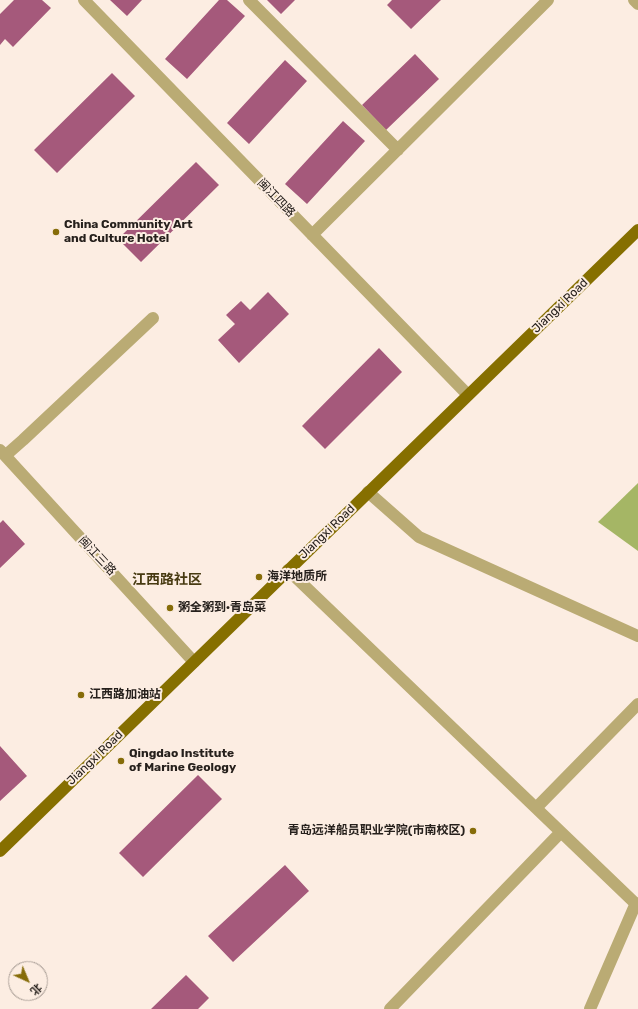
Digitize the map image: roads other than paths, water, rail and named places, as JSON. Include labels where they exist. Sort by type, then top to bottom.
[{"type":"main road","name":"Jiangxi Road","points":[[0,851],[638,230]]},
{"type":"street","name":"闽江四路","points":[[84,0],[468,395]]},
{"type":"street","points":[[249,0],[398,150]]},
{"type":"street","points":[[312,235],[548,0]]},
{"type":"street","points":[[634,0],[638,4]]},
{"type":"street","points":[[3,453],[23,440],[153,318]]},
{"type":"street","name":"闽江三路","points":[[3,453],[194,662]]},
{"type":"street","points":[[368,492],[419,538],[638,636]]},
{"type":"street","points":[[288,570],[637,904],[590,1009]]},
{"type":"street","points":[[536,808],[638,704]]},
{"type":"street","points":[[390,1009],[561,832]]},
{"type":"place","name":"China Community Art and Culture Hotel","points":[[56,232]]},
{"type":"place","name":"海洋地质所","points":[[259,577]]},
{"type":"place","name":"粥全粥到·青岛菜","points":[[170,608]]},
{"type":"place","name":"江西路加油站","points":[[81,695]]},
{"type":"place","name":"Qingdao Institute of Marine Geology","points":[[121,761]]},
{"type":"place","name":"青岛远洋船员职业学院(市南校区)","points":[[473,831]]},
{"type":"district","name":"江西路社区","points":[[167,580]]}]
